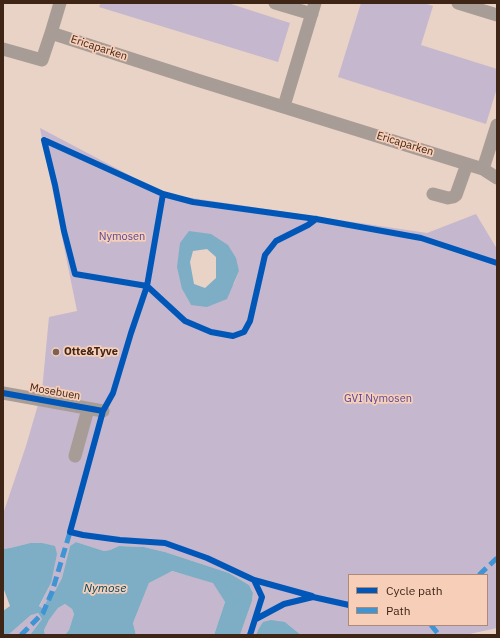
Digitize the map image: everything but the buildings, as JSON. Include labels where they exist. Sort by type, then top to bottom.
[{"type":"street","points":[[3,48],[42,60],[60,3]]},
{"type":"street","points":[[275,3],[314,9],[284,106]]},
{"type":"street","points":[[458,3],[497,15]]},
{"type":"street","name":"Ericaparken","points":[[51,33],[483,169],[497,178]]},
{"type":"street","points":[[483,169],[497,125]]},
{"type":"street","points":[[433,194],[448,198],[454,197],[467,164]]},
{"type":"street","name":"Mosebuen","points":[[3,394],[103,411]]},
{"type":"street","points":[[75,456],[88,409]]},
{"type":"green space","points":[[101,3],[228,3],[290,23],[278,62],[99,7]]},
{"type":"green space","points":[[361,3],[423,3],[433,6],[421,45],[497,69],[497,88],[486,124],[338,77]]},
{"type":"green space","points":[[40,128],[165,194],[427,233],[476,214],[497,249],[497,628],[465,635],[301,635],[285,622],[258,630],[256,635],[240,635],[252,601],[253,593],[249,585],[229,573],[165,552],[144,547],[119,546],[104,551],[76,542],[70,546],[62,578],[55,591],[50,594],[43,610],[39,607],[51,583],[30,543],[3,549],[3,514],[26,446],[42,391],[49,317],[77,311]],"holes":[[[190,231],[239,271],[234,284],[191,305],[182,289]]]},
{"type":"green space","points":[[171,571],[213,582],[225,602],[214,635],[136,635],[133,623],[149,583]]},
{"type":"green space","points":[[65,604],[72,609],[74,614],[69,630],[65,635],[45,635],[44,630],[49,620],[58,608]]},
{"type":"green space","points":[[38,613],[42,619],[30,635],[8,635],[32,614]]},
{"type":"water","points":[[189,231],[211,234],[228,245],[236,258],[239,271],[227,299],[207,307],[191,305],[182,289],[177,267],[180,243]],"holes":[[[207,249],[216,257],[216,278],[205,288],[194,284],[190,262],[193,251]]]},
{"type":"water","name":"Nymose","points":[[76,542],[104,551],[119,546],[144,547],[165,552],[229,573],[249,585],[253,593],[252,601],[240,635],[214,635],[225,602],[213,583],[172,571],[149,583],[133,623],[136,635],[65,635],[69,630],[74,614],[72,609],[65,604],[58,608],[49,620],[44,630],[45,635],[30,635],[42,619],[38,613],[31,615],[8,635],[3,635],[3,611],[10,606],[3,587],[3,549],[30,543],[42,543],[55,546],[57,554],[51,583],[39,606],[43,609],[50,594],[55,591],[62,578],[70,546]]},
{"type":"water","points":[[271,620],[285,622],[301,635],[256,635],[263,622]]},
{"type":"marked path","points":[[21,635],[43,613],[52,592],[70,532]]},
{"type":"marked path","points":[[480,574],[497,558]]},
{"type":"marked path","points":[[432,626],[439,635]]},
{"type":"cycle path","points":[[44,140],[163,194],[193,202],[316,219],[421,238],[497,263]]},
{"type":"cycle path","points":[[44,140],[75,274],[147,286],[185,321],[211,332],[233,336],[244,332],[250,321],[265,255],[276,241],[308,225],[316,219]]},
{"type":"cycle path","points":[[163,194],[147,286],[113,393],[103,411],[70,532],[120,540],[165,543],[207,558],[254,580],[262,597],[250,635]]},
{"type":"cycle path","points":[[3,393],[103,411]]},
{"type":"cycle path","points":[[254,580],[312,596]]},
{"type":"cycle path","points":[[256,619],[284,604],[313,597],[348,605]]},
{"type":"place","name":"Otte&Tyve","points":[[56,352]]},
{"type":"park label","name":"Nymosen","points":[[122,237]]},
{"type":"park label","name":"GVI Nymosen","points":[[378,399]]}]
